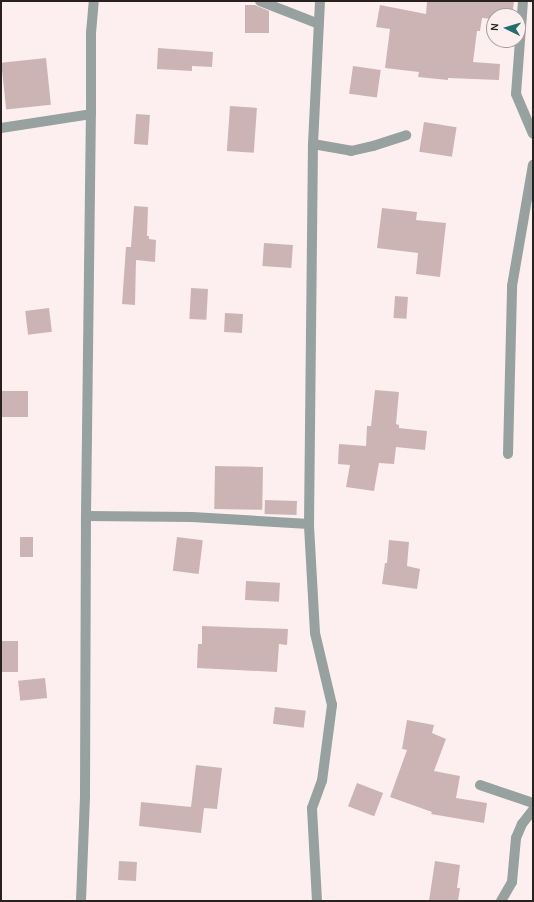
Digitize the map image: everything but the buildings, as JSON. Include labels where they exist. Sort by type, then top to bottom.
[{"type":"street","points":[[81,901],[85,795],[91,33],[94,1]]},
{"type":"street","points":[[260,1],[319,24]]},
{"type":"street","points":[[317,901],[312,808],[322,781],[332,705],[315,633],[309,524],[313,144],[320,1]]},
{"type":"street","points":[[524,1],[516,94],[533,134]]},
{"type":"street","points":[[1,128],[91,114]]},
{"type":"street","points":[[313,144],[351,150],[373,146],[406,135]]},
{"type":"street","points":[[508,454],[512,286],[533,164]]},
{"type":"street","points":[[86,516],[192,517],[309,524]]},
{"type":"street","points":[[480,784],[533,803]]},
{"type":"street","points":[[501,901],[512,882],[516,838],[522,824],[533,810]]}]
